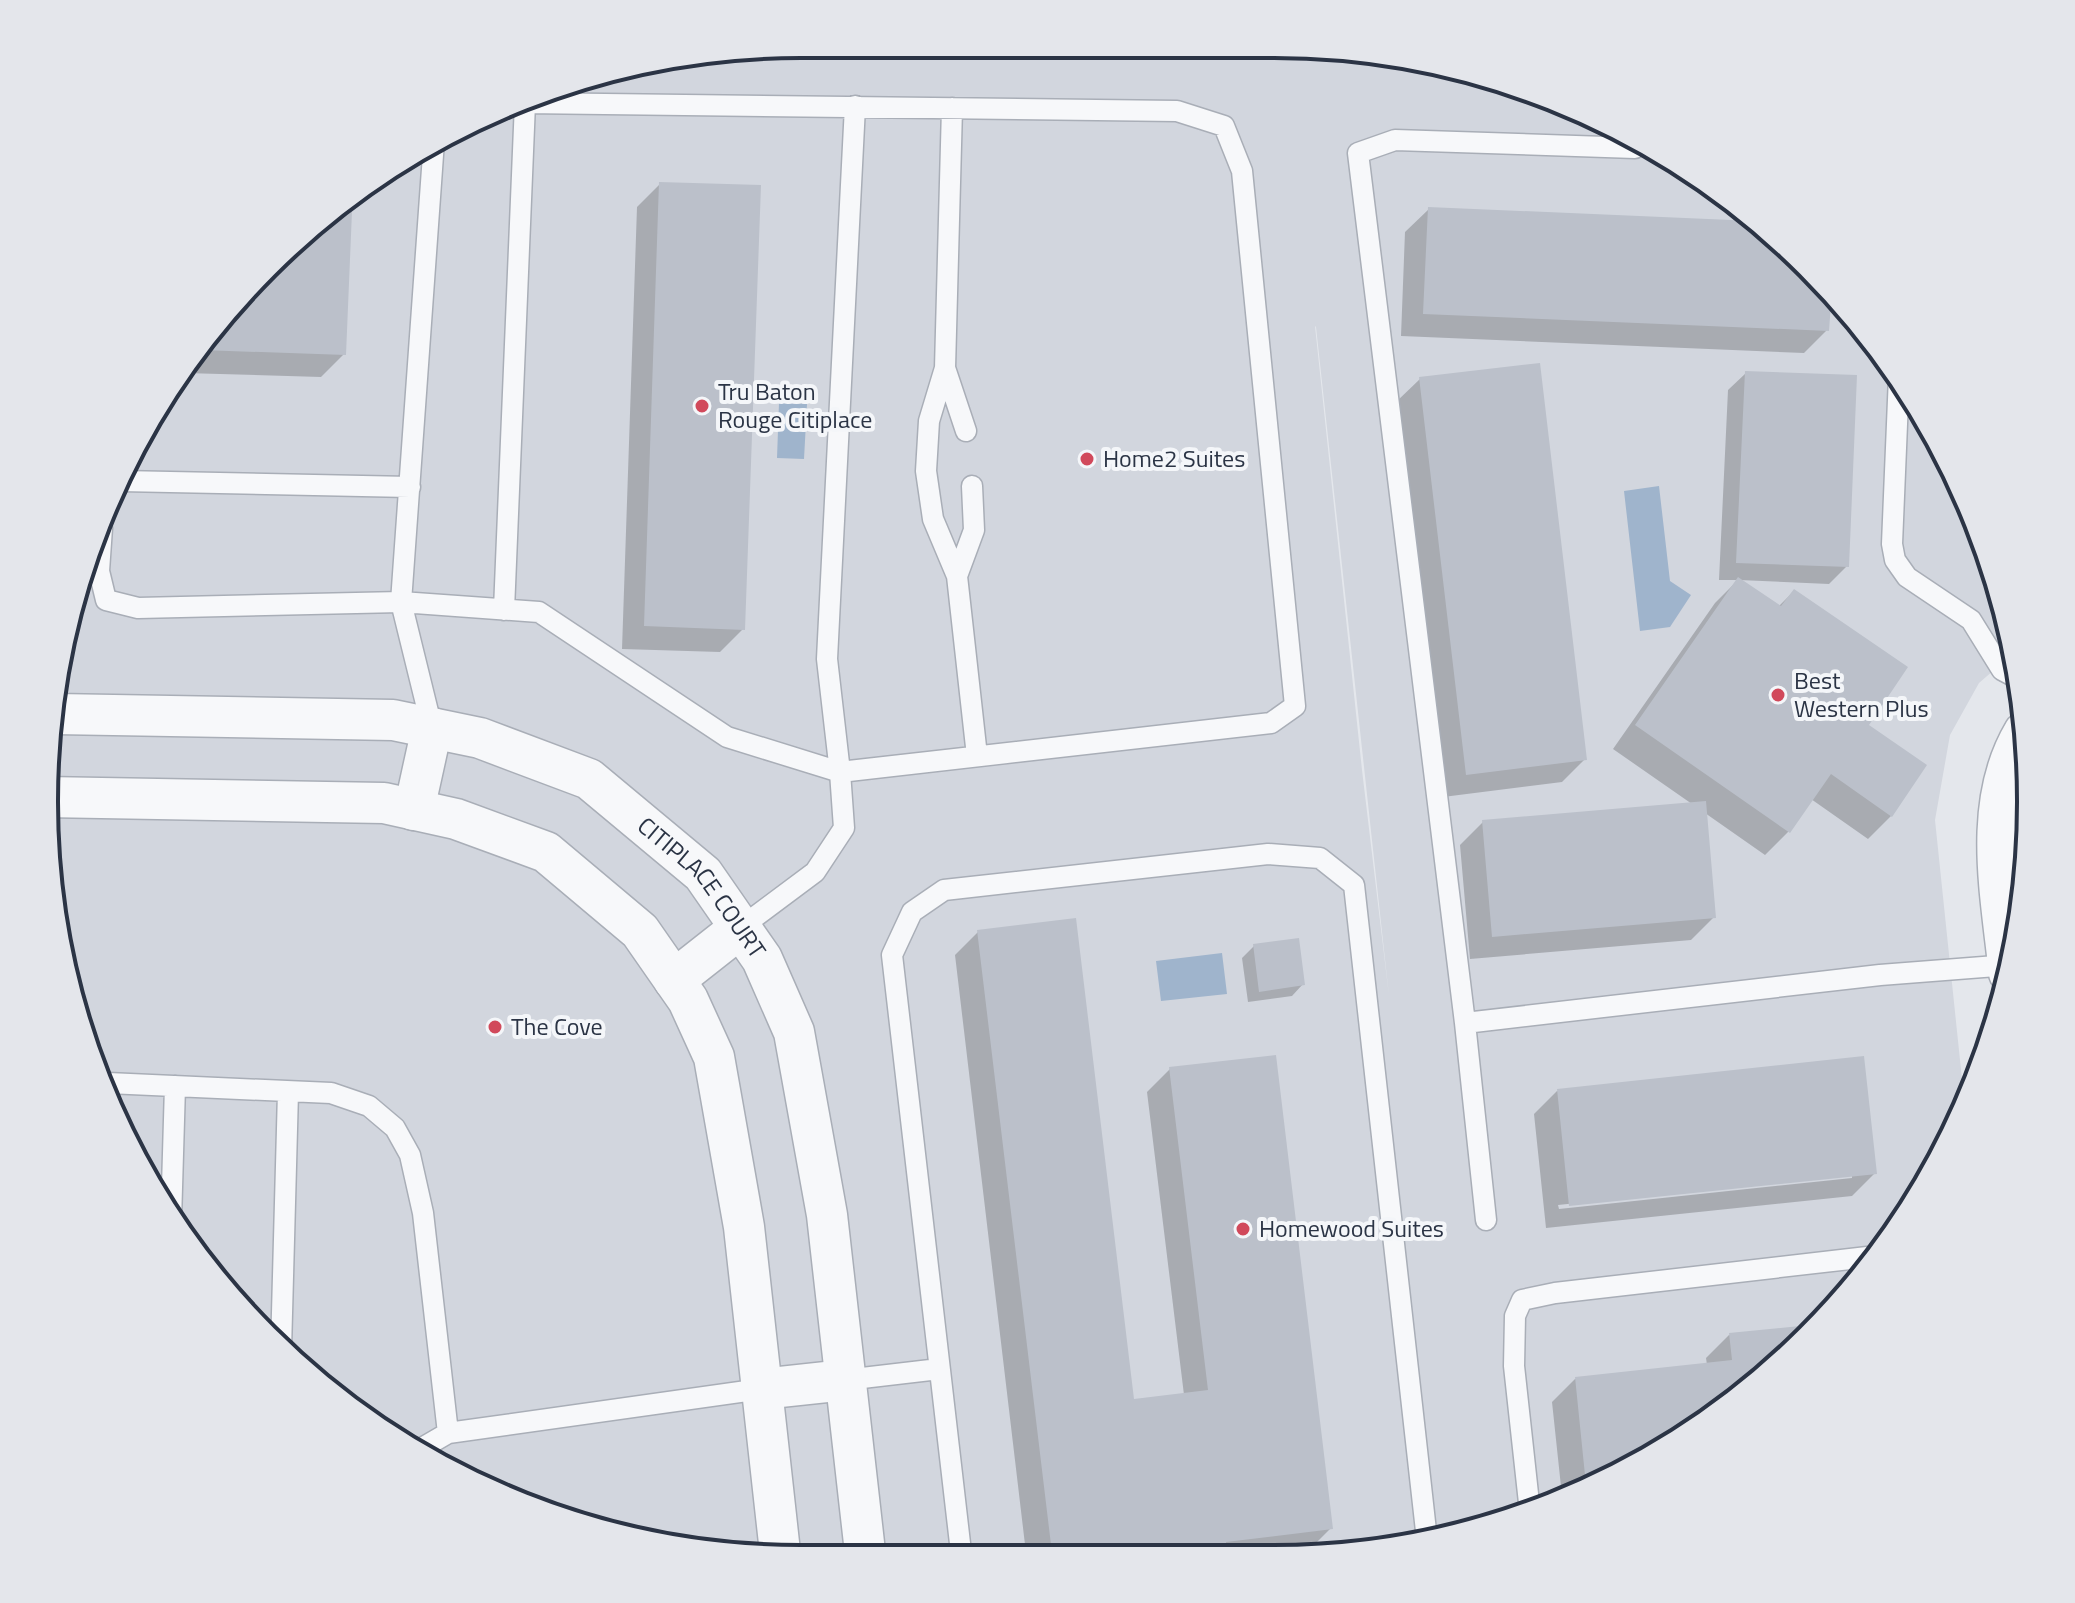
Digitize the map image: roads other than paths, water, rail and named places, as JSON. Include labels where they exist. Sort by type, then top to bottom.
[{"type":"street","name":"CITIPLACE COURT","points":[[63,714],[393,720],[480,738],[589,779],[703,874],[762,959],[794,1032],[827,1215],[864,1545]]},
{"type":"street","points":[[414,810],[432,728]]},
{"type":"street","points":[[2010,903],[2011,871],[1998,806],[2015,749]]},
{"type":"street","points":[[58,797],[384,803],[456,819],[546,852],[640,931],[688,1000],[714,1057],[744,1227],[779,1544]]},
{"type":"street","points":[[674,980],[740,928]]},
{"type":"street","points":[[761,1389],[845,1380]]},
{"type":"lane","points":[[100,555],[99,571],[106,600],[138,608],[401,602],[539,612],[727,737],[840,772],[1271,723],[1295,706],[1242,171],[1224,126],[1177,111],[547,103]]},
{"type":"lane","points":[[740,928],[815,872],[844,828],[827,659],[855,106]]},
{"type":"lane","points":[[952,108],[945,368],[929,421],[926,471],[933,519],[957,576],[977,756]]},
{"type":"lane","points":[[504,610],[525,112]]},
{"type":"lane","points":[[1486,1220],[1465,1023],[1358,153],[1395,140],[1626,148]]},
{"type":"lane","points":[[432,728],[401,602],[433,156]]},
{"type":"lane","points":[[945,368],[966,431]]},
{"type":"lane","points":[[1898,398],[1892,544],[1895,560],[1907,577],[1971,620],[2006,672]]},
{"type":"lane","points":[[131,481],[410,487]]},
{"type":"lane","points":[[957,576],[974,530],[972,486]]},
{"type":"lane","points":[[960,1545],[892,955],[912,912],[944,890],[1268,854],[1320,858],[1354,885],[1426,1529]]},
{"type":"lane","points":[[1465,1023],[1880,975],[1998,970]]},
{"type":"lane","points":[[114,1083],[331,1093],[369,1106],[395,1128],[410,1155],[423,1213],[448,1433]]},
{"type":"lane","points":[[172,1196],[175,1086]]},
{"type":"lane","points":[[281,1332],[288,1092]]},
{"type":"lane","points":[[1529,1499],[1514,1366],[1515,1316],[1522,1300],[1555,1293],[1860,1258]]},
{"type":"lane","points":[[845,1380],[939,1369]]},
{"type":"lane","points":[[429,1444],[448,1433],[761,1389]]},
{"type":"water","points":[[779,403],[807,404],[804,459],[777,458]]},
{"type":"water","points":[[1659,486],[1670,581],[1691,595],[1670,627],[1640,631],[1624,491]]},
{"type":"water","points":[[1222,953],[1227,994],[1161,1001],[1156,961]]},
{"type":"place","name":"Tru Baton Rouge Citiplace","points":[[702,406]]},
{"type":"place","name":"Home2 Suites","points":[[1087,459]]},
{"type":"place","name":"Best Western Plus","points":[[1778,695]]},
{"type":"place","name":"The Cove","points":[[495,1027]]},
{"type":"place","name":"Homewood Suites","points":[[1243,1229]]}]
